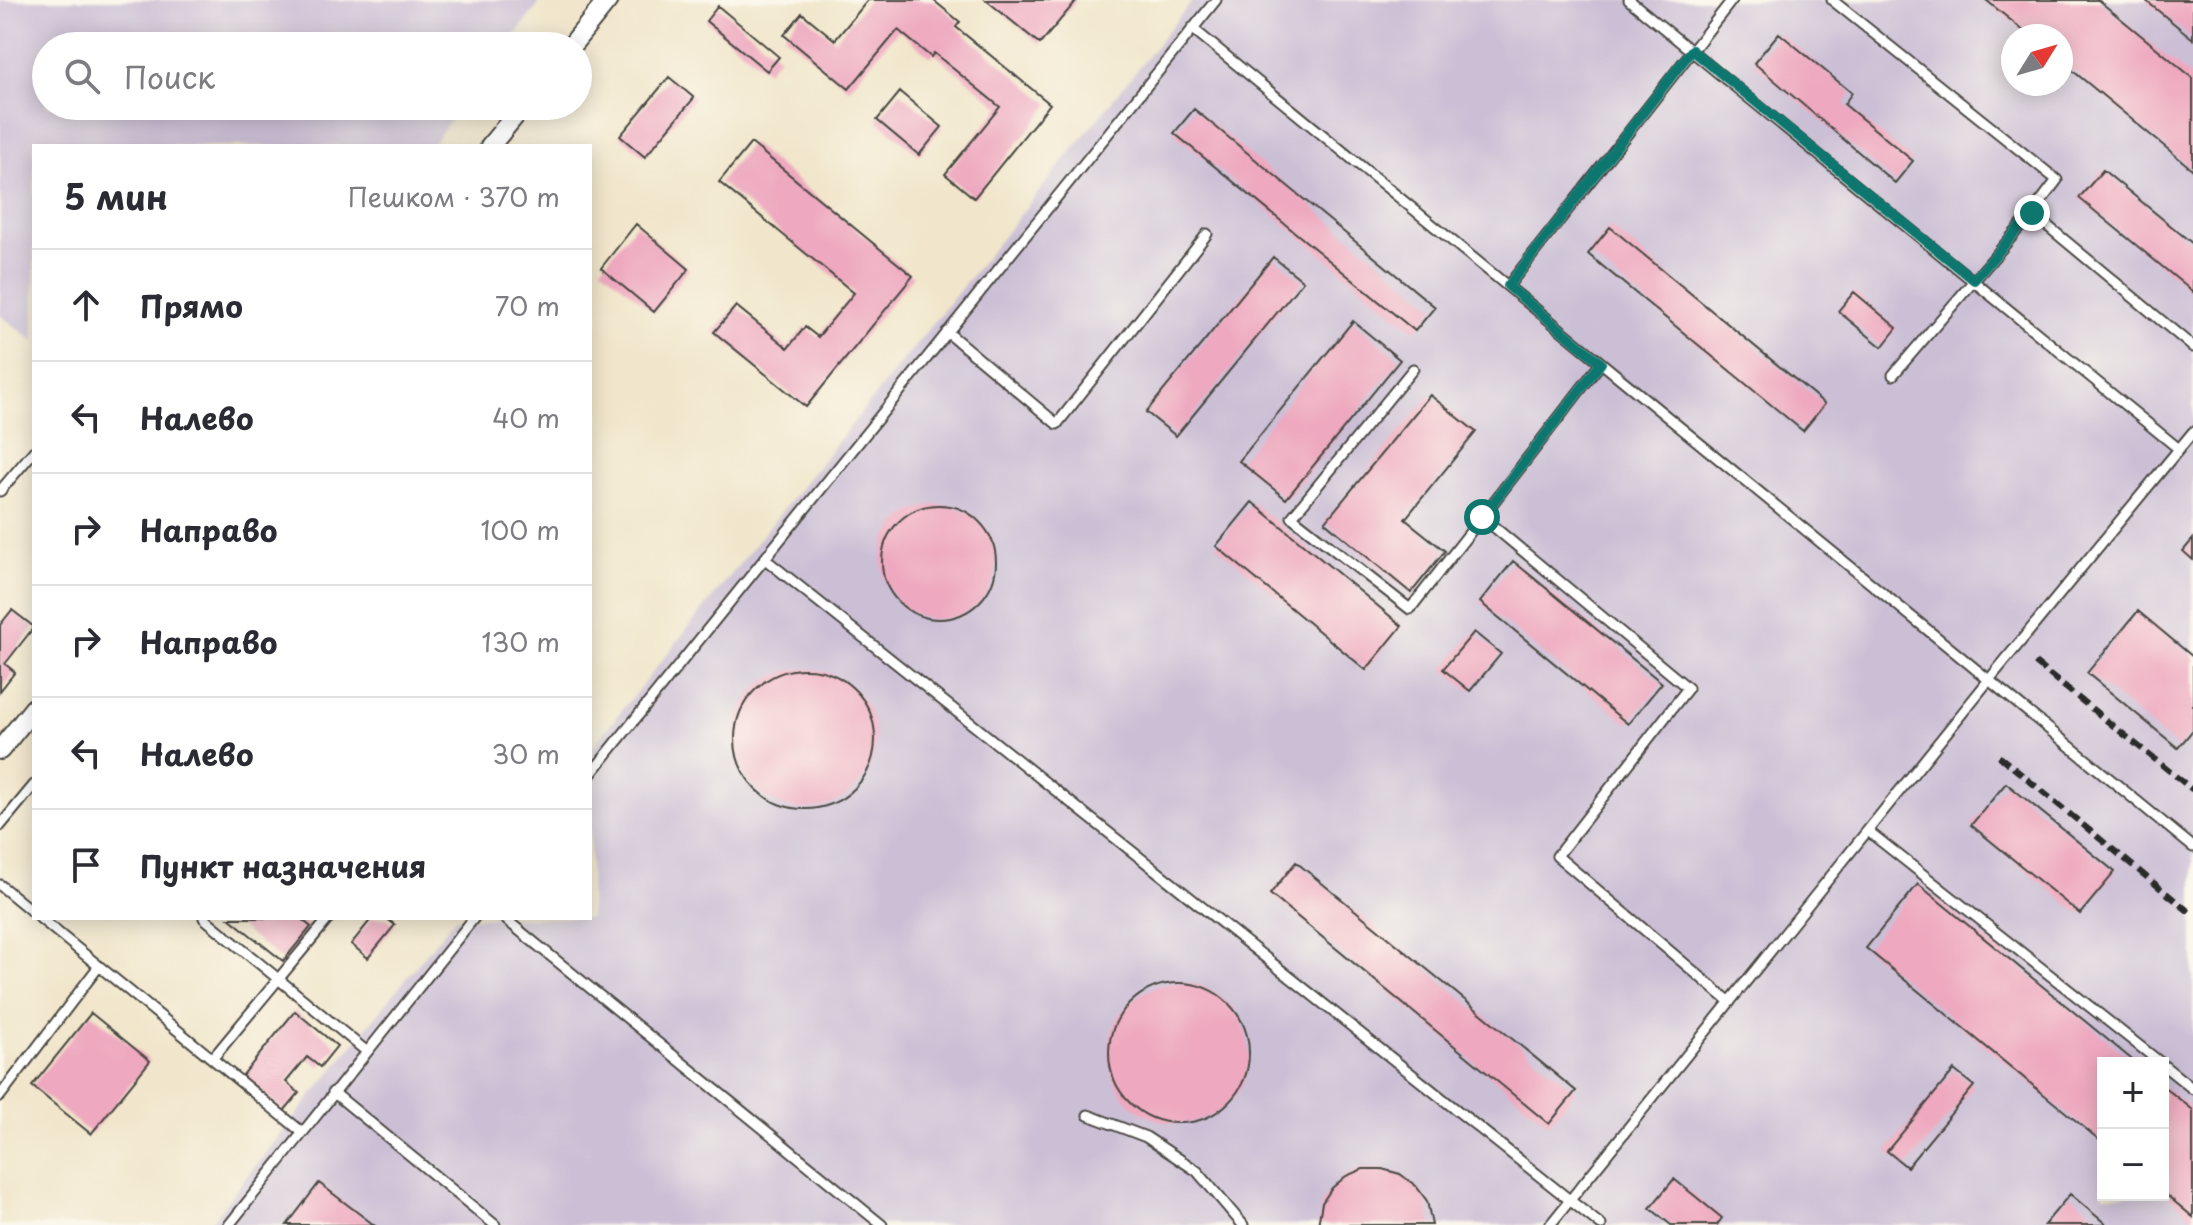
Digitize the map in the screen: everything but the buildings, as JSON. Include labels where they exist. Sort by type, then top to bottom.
[{"type":"street","points":[[582,32],[608,0]]},
{"type":"street","points":[[492,144],[511,120]]},
{"type":"street","points":[[0,750],[32,710]]},
{"type":"lane","points":[[592,773],[1216,0]]},
{"type":"lane","points":[[1629,0],[2179,449]]},
{"type":"lane","points":[[1508,286],[1732,0]]},
{"type":"lane","points":[[1832,0],[2057,180],[1893,375]]},
{"type":"lane","points":[[1192,28],[2193,847]]},
{"type":"lane","points":[[2032,213],[2193,347]]},
{"type":"lane","points":[[947,332],[1057,424],[1207,234]]},
{"type":"lane","points":[[1413,369],[1292,517],[1410,609],[1601,363]]},
{"type":"lane","points":[[1550,1225],[1988,681],[2193,432]]},
{"type":"lane","points":[[0,491],[32,453]]},
{"type":"lane","points":[[1482,517],[1688,688],[1557,856],[1730,1002]]},
{"type":"lane","points":[[765,559],[1601,1225]]},
{"type":"lane","points":[[0,826],[32,787]]},
{"type":"lane","points":[[1868,831],[2153,1057]]},
{"type":"lane","points":[[0,885],[32,911]]},
{"type":"lane","points":[[42,920],[302,1132]]},
{"type":"lane","points":[[206,920],[366,1051]]},
{"type":"lane","points":[[213,1058],[327,920]]},
{"type":"lane","points":[[229,1225],[472,920]]},
{"type":"lane","points":[[506,920],[882,1225]]},
{"type":"lane","points":[[0,1096],[99,966]]},
{"type":"lane","points":[[2169,1070],[2193,1089]]},
{"type":"lane","points":[[333,1092],[495,1225]]},
{"type":"lane","points":[[1088,1115],[1146,1137],[1197,1171],[1243,1225]]},
{"type":"shaded area","points":[[0,0],[542,0],[518,32],[32,32],[32,120],[450,120],[432,144],[32,144],[32,339],[0,315]]},
{"type":"shaded area","points":[[1193,0],[2193,0],[2193,1225],[208,1225],[453,920],[592,920],[592,748]]},
{"type":"railway","points":[[2035,663],[2193,790]]},
{"type":"railway","points":[[1999,756],[2193,915]]},
{"type":"route","points":[[1482,517],[1601,363],[1508,286],[1692,50],[1974,280],[2032,213]]}]
